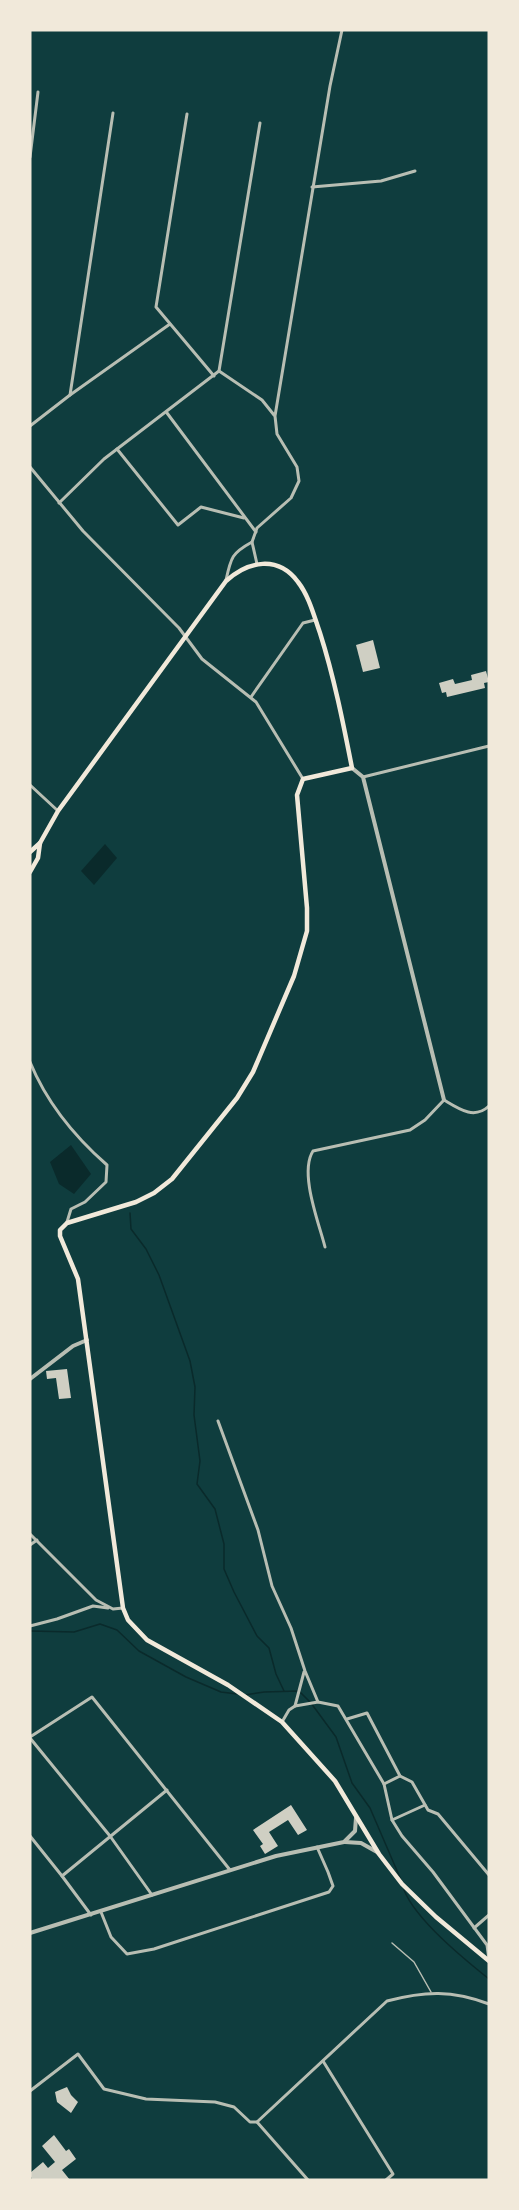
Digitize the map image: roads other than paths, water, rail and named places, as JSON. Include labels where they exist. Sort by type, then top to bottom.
[{"type":"main road","points":[[30,872],[38,858],[40,843],[58,810],[226,581],[241,569],[257,564],[273,564],[290,573],[305,593],[315,620],[338,694],[352,768],[303,779],[297,795],[307,931],[294,976],[253,1072],[237,1098],[172,1179],[154,1193],[136,1202],[67,1223],[60,1230],[60,1236],[78,1279],[123,1608],[128,1620],[147,1640],[228,1685],[282,1722],[335,1781],[379,1854],[402,1884],[436,1917],[489,1961]]},
{"type":"main road","points":[[38,858],[31,849],[40,843]]},
{"type":"street","points":[[257,564],[252,542],[257,528],[291,498],[299,481],[297,467],[277,434],[274,416],[312,187],[342,30]]},
{"type":"street","points":[[30,157],[38,92]]},
{"type":"street","points":[[70,395],[113,113]]},
{"type":"street","points":[[187,114],[156,307],[214,375]]},
{"type":"street","points":[[59,502],[117,449],[219,371],[260,123]]},
{"type":"street","points":[[312,187],[381,181],[415,171]]},
{"type":"street","points":[[30,426],[170,324]]},
{"type":"street","points":[[219,371],[262,400],[274,416]]},
{"type":"street","points":[[166,413],[256,532]]},
{"type":"street","points":[[117,449],[178,525],[201,507],[244,518]]},
{"type":"street","points":[[30,467],[83,531],[185,637],[202,659],[256,702],[303,779]]},
{"type":"street","points":[[226,581],[236,550],[252,542]]},
{"type":"street","points":[[250,698],[303,623],[315,620]]},
{"type":"street","points":[[363,777],[489,746]]},
{"type":"street","points":[[352,768],[363,777],[444,1100],[466,1113],[489,1111]]},
{"type":"street","points":[[30,785],[58,810]]},
{"type":"street","points":[[30,1062],[39,1083],[63,1117],[106,1165],[106,1182],[85,1202],[71,1209],[67,1223]]},
{"type":"street","points":[[325,1247],[308,1179],[308,1158],[313,1151],[410,1130],[425,1120],[444,1100]]},
{"type":"street","points":[[483,1112],[489,1106]]},
{"type":"street","points":[[30,1379],[73,1347],[87,1340]]},
{"type":"street","points":[[218,1421],[258,1530],[272,1586],[291,1628],[318,1702]]},
{"type":"street","points":[[30,1534],[96,1600],[113,1609]]},
{"type":"street","points":[[30,1545],[37,1540]]},
{"type":"street","points":[[30,1626],[93,1606],[123,1608]]},
{"type":"street","points":[[295,1706],[305,1671]]},
{"type":"street","points":[[152,1895],[110,1836],[30,1737],[92,1697],[230,1870]]},
{"type":"street","points":[[282,1722],[289,1710],[295,1706],[318,1702],[338,1706],[384,1784],[392,1820],[487,1945],[489,1961]]},
{"type":"street","points":[[347,1719],[367,1713],[400,1776],[412,1782],[428,1810],[438,1814],[489,1875]]},
{"type":"street","points":[[384,1784],[400,1776]]},
{"type":"street","points":[[62,1876],[167,1790]]},
{"type":"street","points":[[392,1820],[425,1805]]},
{"type":"street","points":[[344,1842],[355,1831],[356,1814]]},
{"type":"street","points":[[30,1836],[91,1915]]},
{"type":"street","points":[[30,1933],[276,1856],[344,1842],[361,1843],[379,1854]]},
{"type":"street","points":[[101,1912],[111,1937],[127,1954],[154,1949],[329,1893],[333,1886],[317,1847]]},
{"type":"street","points":[[474,1928],[489,1915]]},
{"type":"street","points":[[30,2091],[78,2054],[104,2089],[146,2099],[215,2102],[234,2107],[250,2122],[257,2122],[387,2001],[410,1995],[432,1993],[466,1996],[489,2004]]},
{"type":"street","points":[[323,2061],[393,2174],[386,2180]]},
{"type":"street","points":[[257,2122],[308,2180]]},
{"type":"lane","points":[[392,1943],[414,1962],[432,1993]]},
{"type":"water","points":[[105,844],[117,858],[94,885],[81,871]]},
{"type":"water","points":[[71,1145],[91,1174],[74,1194],[59,1184],[50,1162]]},
{"type":"waterway","points":[[130,1213],[131,1229],[146,1249],[159,1275],[190,1361],[195,1387],[194,1415],[200,1461],[197,1484],[215,1509],[224,1544],[224,1569],[257,1636],[269,1648],[276,1674],[284,1691]]},
{"type":"waterway","points":[[30,1631],[74,1632],[100,1624],[117,1630],[139,1651],[186,1677],[221,1692],[237,1694]]},
{"type":"waterway","points":[[244,1695],[299,1691],[311,1703],[336,1737],[352,1783],[370,1808],[401,1880]]},
{"type":"waterway","points":[[404,1890],[410,1902],[430,1926],[454,1950],[489,1979]]}]
